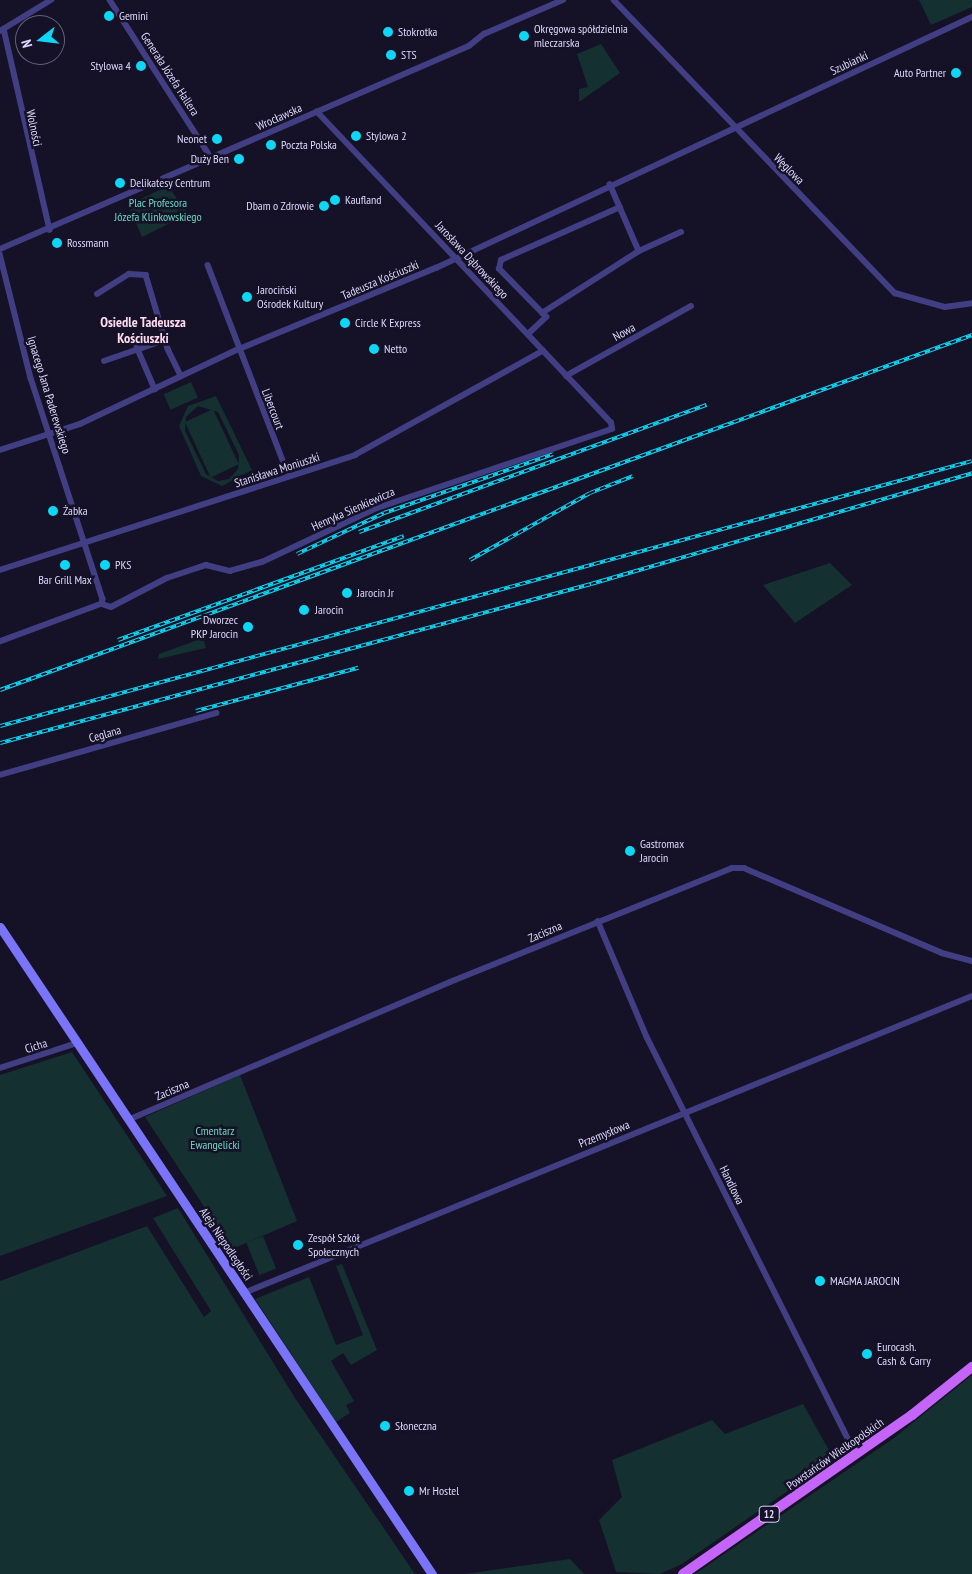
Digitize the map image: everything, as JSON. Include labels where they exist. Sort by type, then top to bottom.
[{"type":"main road","name":"Aleja Niepodległości","points":[[0,927],[432,1574]]},
{"type":"main road","name":"Powstańców Wielkopolskich","points":[[683,1574],[856,1455],[972,1367]]},
{"type":"street","points":[[2,30],[51,0]]},
{"type":"street","name":"Generała Józefa Hallera","points":[[110,0],[212,159]]},
{"type":"street","name":"Wrocławska","points":[[0,249],[50,230],[212,159],[564,0]]},
{"type":"street","name":"Węglowa","points":[[614,0],[895,293],[945,307],[972,303]]},
{"type":"street","name":"Szubianki","points":[[734,126],[972,17]]},
{"type":"street","name":"Wolności","points":[[2,30],[50,230]]},
{"type":"street","name":"Jarosława Dąbrowskiego","points":[[317,112],[413,210],[454,257],[611,423]]},
{"type":"street","name":"Tadeusza Kościuszki","points":[[0,450],[50,434],[155,389],[239,349],[454,257],[734,126]]},
{"type":"street","points":[[610,184],[639,251]]},
{"type":"street","points":[[528,334],[546,317],[499,269],[501,260],[620,207]]},
{"type":"street","points":[[542,313],[639,251],[681,232]]},
{"type":"street","name":"Ignacego Jana Paderewskiego","points":[[0,254],[31,378],[84,541]]},
{"type":"street","name":"Libercourt","points":[[208,265],[289,476]]},
{"type":"street","points":[[97,294],[129,274],[144,273],[165,340],[181,376]]},
{"type":"street","name":"Nowa","points":[[566,376],[691,306]]},
{"type":"street","points":[[104,361],[137,347],[165,340]]},
{"type":"street","points":[[137,347],[155,389]]},
{"type":"street","name":"Stanisława Moniuszki","points":[[0,570],[370,448],[544,351]]},
{"type":"street","name":"Henryka Sienkiewicza","points":[[0,642],[102,604],[111,606],[199,567],[230,571],[262,562],[377,508],[507,462],[587,439],[612,429],[611,423]]},
{"type":"street","points":[[84,541],[102,604]]},
{"type":"street","name":"Ceglana","points":[[0,775],[216,713]]},
{"type":"street","name":"Zaciszna","points":[[128,1120],[598,921],[720,872],[744,868],[942,953],[972,961]]},
{"type":"street","name":"Handlowa","points":[[598,921],[685,1111],[856,1455]]},
{"type":"street","name":"Przemysłowa","points":[[244,1293],[685,1111],[972,996]]},
{"type":"street","name":"Cicha","points":[[0,1068],[78,1043]]},
{"type":"green space","points":[[919,0],[972,0],[972,7],[931,25]]},
{"type":"green space","points":[[601,44],[620,73],[579,102],[579,89],[588,87],[577,54]]},
{"type":"green space","name":"Plac Profesora Józefa Klinkowskiego","points":[[168,186],[188,214],[142,237],[128,205]]},
{"type":"green space","points":[[191,382],[198,398],[171,410],[164,394]]},
{"type":"green space","points":[[216,396],[252,470],[222,486],[201,476],[179,426],[188,406]],"holes":[[[198,406],[218,412],[239,455],[238,469],[229,479],[218,481],[206,474],[185,431],[186,417]]]},
{"type":"green space","points":[[213,409],[239,464],[211,477],[185,422]]},
{"type":"green space","points":[[830,563],[852,585],[795,623],[763,585]]},
{"type":"green space","points":[[203,638],[206,648],[158,659],[159,654]]},
{"type":"green space","points":[[72,1052],[167,1196],[0,1256],[0,1075]]},
{"type":"green space","name":"Cmentarz Ewangelicki","points":[[240,1075],[297,1221],[232,1249],[145,1117]]},
{"type":"green space","points":[[178,1208],[295,1398],[415,1574],[0,1574],[0,1281],[147,1226],[204,1317],[211,1311],[153,1218]]},
{"type":"green space","points":[[263,1236],[276,1268],[259,1275],[246,1243]]},
{"type":"green space","points":[[342,1264],[377,1350],[351,1365],[343,1353],[331,1361],[354,1401],[346,1405],[350,1413],[336,1422],[255,1299],[309,1277],[336,1345],[363,1335],[336,1266]]},
{"type":"green space","points":[[972,1375],[972,1574],[695,1574],[894,1438]]},
{"type":"green space","points":[[803,1404],[834,1459],[682,1564],[660,1574],[616,1572],[599,1520],[622,1497],[612,1460],[712,1420],[725,1434]]},
{"type":"green space","points":[[570,1559],[584,1574],[465,1574]]},
{"type":"railway","points":[[0,690],[972,335]]},
{"type":"railway","points":[[359,532],[706,405]]},
{"type":"railway","points":[[297,554],[384,513],[553,454]]},
{"type":"railway","points":[[0,726],[972,461]]},
{"type":"railway","points":[[0,743],[591,584],[972,473]]},
{"type":"railway","points":[[470,560],[590,493],[633,476]]},
{"type":"railway","points":[[118,640],[404,536]]},
{"type":"railway","points":[[196,711],[358,668]]},
{"type":"place","name":"Gemini","points":[[109,16]]},
{"type":"place","name":"Stokrotka","points":[[388,32]]},
{"type":"place","name":"Okręgowa spółdzielnia mleczarska","points":[[524,36]]},
{"type":"place","name":"STS","points":[[391,55]]},
{"type":"place","name":"Stylowa 4","points":[[141,66]]},
{"type":"place","name":"Auto Partner","points":[[956,73]]},
{"type":"place","name":"Stylowa 2","points":[[356,136]]},
{"type":"place","name":"Neonet","points":[[217,139]]},
{"type":"place","name":"Poczta Polska","points":[[271,145]]},
{"type":"place","name":"Duży Ben","points":[[239,159]]},
{"type":"place","name":"Delikatesy Centrum","points":[[120,183]]},
{"type":"place","name":"Kaufland","points":[[335,200]]},
{"type":"place","name":"Dbam o Zdrowie","points":[[324,206]]},
{"type":"place","name":"Rossmann","points":[[57,243]]},
{"type":"place","name":"Jarociński Ośrodek Kultury","points":[[247,297]]},
{"type":"place","name":"Circle K Express","points":[[345,323]]},
{"type":"place","name":"Netto","points":[[374,349]]},
{"type":"place","name":"Żabka","points":[[53,511]]},
{"type":"place","name":"Bar Grill Max","points":[[65,565]]},
{"type":"place","name":"PKS","points":[[105,565]]},
{"type":"place","name":"Jarocin Jr","points":[[347,593]]},
{"type":"place","name":"Jarocin","points":[[304,610]]},
{"type":"place","name":"Dworzec PKP Jarocin","points":[[248,627]]},
{"type":"place","name":"Gastromax Jarocin","points":[[630,851]]},
{"type":"place","name":"Zespół Szkół Społecznych","points":[[298,1245]]},
{"type":"place","name":"MAGMA JAROCIN","points":[[820,1281]]},
{"type":"place","name":"Eurocash. Cash & Carry","points":[[867,1354]]},
{"type":"place","name":"Słoneczna","points":[[385,1426]]},
{"type":"place","name":"Mr Hostel","points":[[409,1491]]},
{"type":"district","name":"Osiedle Tadeusza Kościuszki","points":[[143,330]]}]
